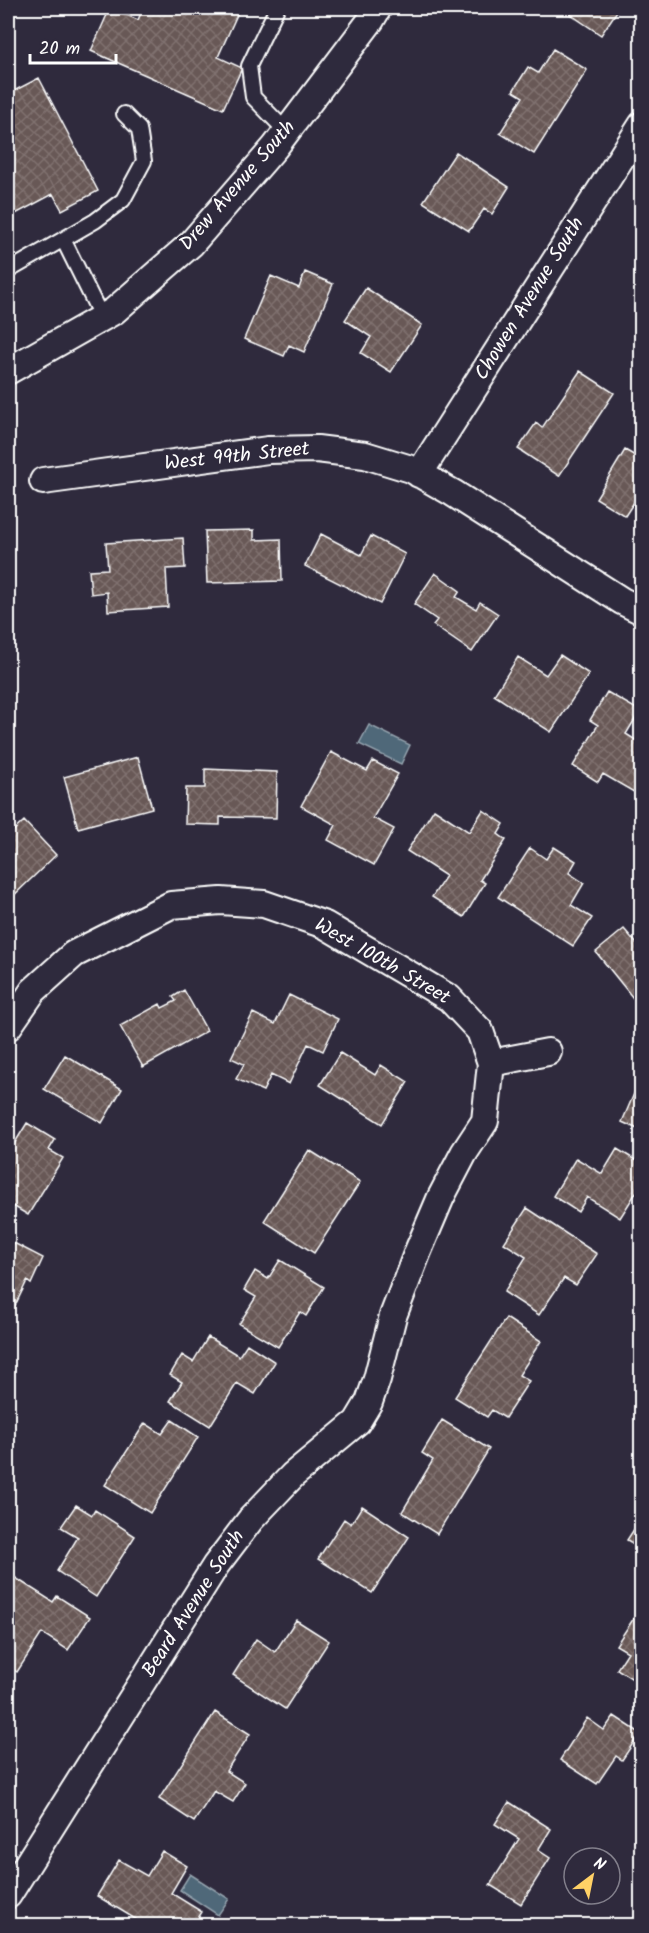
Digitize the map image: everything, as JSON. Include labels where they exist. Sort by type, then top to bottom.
[{"type":"street","name":"Drew Avenue South","points":[[8,371],[114,311],[191,244],[286,132],[378,8]]},
{"type":"street","name":"Chowen Avenue South","points":[[419,474],[642,125]]},
{"type":"street","name":"West 99th Street","points":[[43,482],[268,450],[308,449],[365,455],[411,469],[642,611]]},
{"type":"street","name":"West 100th Street","points":[[8,1028],[33,992],[74,954],[171,905],[221,901],[264,904],[326,925],[449,998],[480,1031],[491,1063]]},
{"type":"street","points":[[491,1063],[548,1052]]},
{"type":"street","name":"Beard Avenue South","points":[[8,1895],[216,1565],[251,1519],[293,1475],[357,1422],[369,1402],[393,1316],[418,1251],[441,1197],[464,1153],[485,1121],[491,1063]]},
{"type":"lane","points":[[277,8],[249,66],[253,97],[286,132]]},
{"type":"lane","points":[[8,271],[95,221],[123,200],[144,161],[140,129],[124,114]]},
{"type":"lane","points":[[64,240],[102,318]]},
{"type":"water","points":[[369,725],[410,745],[401,764],[359,744]]},
{"type":"water","points":[[190,1874],[229,1899],[218,1915],[180,1890]]},
{"type":"building","points":[[110,8],[138,20],[143,8],[240,8],[218,57],[242,68],[223,109],[91,51]]},
{"type":"building","points":[[575,8],[619,8],[601,35],[570,14]]},
{"type":"building","points":[[553,49],[587,70],[534,154],[500,133],[523,97],[513,91],[528,67],[538,73]]},
{"type":"building","points":[[39,78],[98,191],[62,210],[53,194],[8,218],[8,116],[13,113],[8,102],[8,94]]},
{"type":"building","points":[[456,152],[509,187],[492,214],[484,209],[469,231],[423,202]]},
{"type":"building","points":[[305,272],[333,284],[304,352],[289,345],[284,356],[244,339],[271,276],[299,288]]},
{"type":"building","points":[[366,288],[422,325],[391,372],[361,353],[371,337],[345,320]]},
{"type":"building","points":[[580,371],[614,393],[559,476],[518,449],[536,423],[542,428]]},
{"type":"building","points":[[625,450],[642,460],[642,502],[636,499],[625,516],[596,498]]},
{"type":"building","points":[[254,530],[254,540],[281,539],[282,581],[207,583],[205,531]]},
{"type":"building","points":[[321,534],[361,555],[371,536],[405,554],[380,604],[305,566]]},
{"type":"building","points":[[183,538],[185,568],[166,569],[168,607],[108,611],[107,592],[91,594],[89,570],[108,569],[106,543]]},
{"type":"building","points":[[435,573],[460,591],[456,597],[476,609],[480,602],[498,614],[472,652],[433,625],[437,620],[414,604]]},
{"type":"building","points":[[560,655],[589,674],[551,732],[494,695],[518,657],[546,675]]},
{"type":"building","points":[[607,692],[640,711],[626,734],[642,744],[642,791],[639,795],[603,774],[598,782],[573,766],[598,725],[590,720]]},
{"type":"building","points":[[331,752],[367,771],[373,761],[398,774],[373,818],[394,829],[374,865],[328,840],[336,825],[301,806]]},
{"type":"building","points":[[138,757],[152,808],[78,828],[64,777]]},
{"type":"building","points":[[205,769],[277,772],[276,818],[220,817],[220,825],[185,824],[186,788],[205,788]]},
{"type":"building","points":[[434,809],[469,832],[483,810],[504,824],[498,834],[506,840],[480,880],[485,883],[464,917],[432,897],[446,876],[407,851]]},
{"type":"building","points":[[24,821],[56,855],[8,901],[8,836]]},
{"type":"building","points":[[554,847],[576,861],[569,873],[584,883],[571,905],[592,918],[573,946],[498,897],[530,848],[546,859]]},
{"type":"building","points":[[624,929],[637,944],[642,940],[642,1000],[637,1003],[596,952]]},
{"type":"building","points":[[184,990],[207,1031],[143,1067],[120,1026],[160,1004],[162,1008],[176,1001],[173,997]]},
{"type":"building","points":[[289,995],[338,1019],[323,1051],[308,1044],[289,1084],[271,1075],[263,1091],[236,1079],[244,1064],[231,1058],[253,1013],[275,1024]]},
{"type":"building","points":[[340,1053],[375,1075],[381,1065],[408,1082],[382,1124],[320,1085]]},
{"type":"building","points":[[65,1055],[122,1089],[102,1123],[44,1089]]},
{"type":"building","points":[[639,1082],[642,1083],[642,1131],[622,1122]]},
{"type":"building","points":[[27,1123],[55,1140],[49,1150],[63,1158],[28,1215],[8,1203],[8,1154]]},
{"type":"building","points":[[617,1149],[642,1164],[642,1183],[620,1218],[587,1197],[578,1212],[553,1196],[576,1158],[602,1174]]},
{"type":"building","points":[[309,1150],[360,1182],[314,1253],[264,1221]]},
{"type":"building","points":[[527,1208],[597,1254],[576,1285],[564,1278],[539,1315],[504,1292],[526,1257],[504,1243]]},
{"type":"building","points":[[8,1240],[43,1258],[31,1284],[27,1281],[8,1320]]},
{"type":"building","points":[[280,1260],[324,1287],[306,1316],[300,1312],[278,1347],[239,1324],[256,1297],[244,1290],[255,1271],[268,1279]]},
{"type":"building","points":[[506,1318],[541,1341],[519,1375],[529,1381],[505,1418],[492,1410],[487,1417],[455,1397]]},
{"type":"building","points":[[208,1337],[239,1356],[247,1344],[275,1362],[255,1394],[237,1383],[210,1426],[170,1401],[182,1382],[170,1375],[182,1355],[193,1362]]},
{"type":"building","points":[[172,1420],[198,1437],[150,1513],[105,1485],[145,1423],[162,1434]]},
{"type":"building","points":[[442,1420],[489,1449],[437,1534],[402,1512],[433,1460],[422,1453]]},
{"type":"building","points":[[76,1505],[92,1515],[95,1510],[135,1536],[96,1597],[57,1571],[78,1537],[61,1527]]},
{"type":"building","points":[[362,1506],[409,1537],[372,1593],[318,1559],[344,1519],[351,1524]]},
{"type":"building","points":[[642,1517],[642,1549],[627,1540]]},
{"type":"building","points":[[14,1577],[53,1602],[57,1596],[90,1617],[68,1650],[42,1633],[17,1672],[8,1666],[8,1607],[11,1601],[8,1599],[8,1587]]},
{"type":"building","points":[[640,1609],[642,1611],[642,1685],[617,1669],[628,1652],[616,1645]]},
{"type":"building","points":[[296,1620],[329,1641],[285,1709],[233,1675],[256,1639],[275,1652]]},
{"type":"building","points":[[215,1712],[250,1734],[226,1771],[245,1783],[233,1802],[214,1791],[194,1822],[159,1799]]},
{"type":"building","points":[[614,1716],[640,1733],[622,1760],[616,1756],[597,1784],[560,1760],[587,1718],[604,1730]]},
{"type":"building","points":[[509,1802],[551,1829],[538,1850],[550,1858],[521,1904],[490,1885],[519,1839],[495,1824]]},
{"type":"building","points":[[162,1851],[187,1866],[171,1893],[202,1912],[193,1926],[147,1926],[97,1896],[119,1860],[147,1876]]}]
